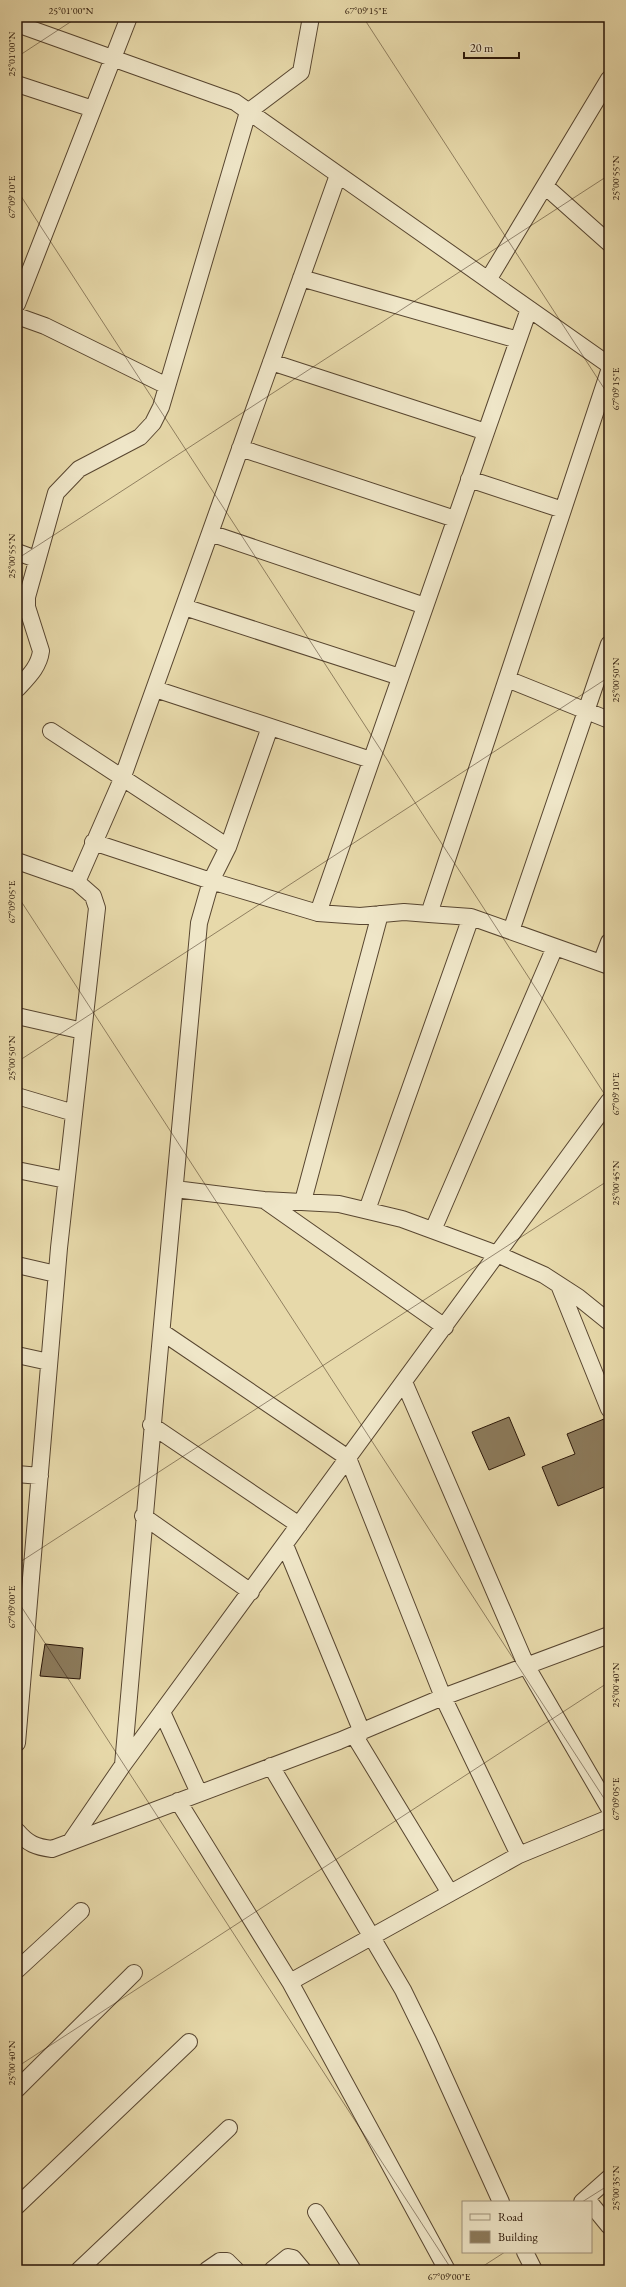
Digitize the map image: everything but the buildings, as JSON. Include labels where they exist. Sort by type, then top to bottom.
[{"type":"street","points":[[17,304],[129,17]]},
{"type":"street","points":[[17,689],[36,668],[40,658],[39,640],[27,607],[28,587],[56,493],[79,469],[140,437],[153,423],[161,407],[168,386],[248,112],[301,72],[311,17]]},
{"type":"street","points":[[17,24],[235,102],[609,365]]},
{"type":"street","points":[[488,280],[545,186],[604,100],[609,79]]},
{"type":"street","points":[[17,84],[93,109]]},
{"type":"street","points":[[77,882],[93,842],[122,779],[338,175]]},
{"type":"street","points":[[545,186],[609,243]]},
{"type":"street","points":[[301,278],[518,340]]},
{"type":"street","points":[[318,913],[529,309]]},
{"type":"street","points":[[17,316],[45,326],[168,386]]},
{"type":"street","points":[[271,362],[486,432]]},
{"type":"street","points":[[429,914],[609,371]]},
{"type":"street","points":[[240,448],[455,519]]},
{"type":"street","points":[[470,479],[563,510]]},
{"type":"street","points":[[210,533],[425,606]]},
{"type":"street","points":[[17,552],[36,559]]},
{"type":"street","points":[[184,607],[400,677]]},
{"type":"street","points":[[511,931],[609,644]]},
{"type":"street","points":[[507,679],[609,720]]},
{"type":"street","points":[[154,689],[371,760]]},
{"type":"street","points":[[122,1765],[151,1425],[162,1332],[199,923],[211,881],[228,847],[270,727]]},
{"type":"street","points":[[51,731],[122,779],[228,847]]},
{"type":"street","points":[[93,842],[211,881],[318,913],[360,916],[404,912],[471,917],[605,965],[609,942]]},
{"type":"street","points":[[17,861],[77,882],[93,896],[97,908],[56,1274],[40,1476],[20,1681],[17,1743]]},
{"type":"street","points":[[303,1201],[380,914]]},
{"type":"street","points":[[367,1210],[471,917]]},
{"type":"street","points":[[433,1230],[555,947]]},
{"type":"street","points":[[17,1016],[83,1031]]},
{"type":"street","points":[[17,1096],[74,1113]]},
{"type":"street","points":[[71,1841],[122,1765],[251,1592],[609,1101]]},
{"type":"street","points":[[17,1170],[66,1180]]},
{"type":"street","points":[[175,1189],[264,1200],[339,1204],[367,1210],[433,1230],[497,1254],[544,1275],[578,1297],[609,1322]]},
{"type":"street","points":[[264,1200],[445,1327]]},
{"type":"street","points":[[17,1265],[56,1274]]},
{"type":"street","points":[[559,1285],[609,1409]]},
{"type":"street","points":[[162,1332],[348,1458],[443,1698],[519,1855]]},
{"type":"street","points":[[17,1355],[49,1362]]},
{"type":"street","points":[[404,1382],[527,1667],[609,1808]]},
{"type":"street","points":[[151,1425],[299,1525]]},
{"type":"street","points":[[17,1474],[40,1476]]},
{"type":"street","points":[[143,1516],[251,1592]]},
{"type":"street","points":[[285,1545],[358,1734],[450,1893]]},
{"type":"street","points":[[20,1841],[35,1847],[52,1848],[358,1734],[443,1698],[609,1635]]},
{"type":"street","points":[[162,1712],[199,1794]]},
{"type":"street","points":[[271,1766],[370,1937],[403,1990],[428,2041],[500,2201]]},
{"type":"street","points":[[178,1801],[290,1982],[447,2270]]},
{"type":"street","points":[[290,1982],[519,1855],[609,1818]]},
{"type":"street","points":[[17,1970],[81,1911]]},
{"type":"street","points":[[17,2089],[134,1973]]},
{"type":"street","points":[[17,2206],[189,2042]]},
{"type":"street","points":[[79,2270],[229,2128]]},
{"type":"street","points":[[588,2201],[609,2178]]},
{"type":"street","points":[[592,2207],[609,2226]]},
{"type":"street","points":[[316,2212],[353,2270]]},
{"type":"street","points":[[526,2253],[534,2270]]},
{"type":"street","points":[[272,2270],[288,2257],[293,2258],[303,2270]]},
{"type":"street","points":[[207,2270],[220,2261],[227,2261],[236,2270]]}]
